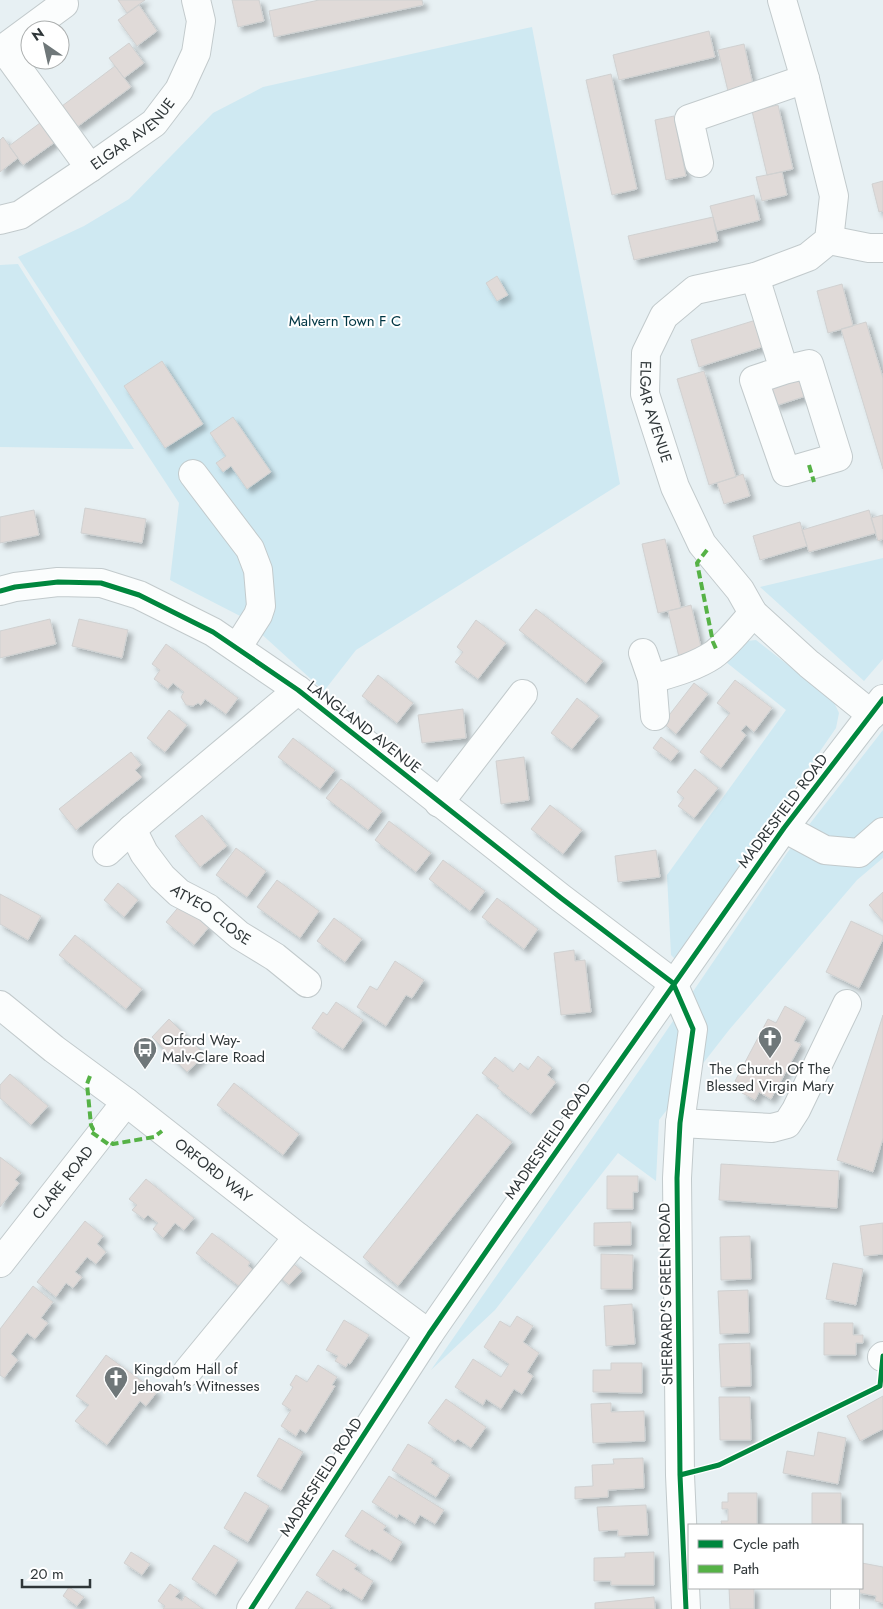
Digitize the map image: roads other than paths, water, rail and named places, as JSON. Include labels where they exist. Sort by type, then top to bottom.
[{"type":"street","name":"ELGAR AVENUE","points":[[0,220],[20,214],[154,123],[178,90],[196,53],[201,21],[196,0]]},
{"type":"street","points":[[782,0],[805,79],[834,196],[829,240],[870,248],[883,248]]},
{"type":"street","points":[[64,4],[2,49],[90,168]]},
{"type":"street","points":[[699,163],[689,119],[805,79]]},
{"type":"street","name":"ELGAR AVENUE","points":[[829,240],[808,257],[755,277],[695,290],[664,316],[646,353],[645,394],[675,487],[690,521],[702,544],[740,590],[754,614],[809,664],[878,707]]},
{"type":"street","points":[[755,277],[784,370]]},
{"type":"street","points":[[193,474],[250,549],[258,570],[261,606],[258,615],[238,648]]},
{"type":"street","name":"LANGLAND AVENUE","points":[[0,591],[15,587],[58,582],[101,583],[139,595],[213,632],[298,690],[439,803],[673,983]]},
{"type":"street","points":[[652,679],[682,670],[713,655],[754,614]]},
{"type":"street","points":[[643,653],[652,679],[655,716]]},
{"type":"street","name":"LANGLAND AVENUE","points":[[107,852],[298,690]]},
{"type":"street","points":[[439,803],[523,694]]},
{"type":"street","name":"MADRESFIELD ROAD","points":[[250,1609],[428,1334],[673,983],[784,828],[878,707]]},
{"type":"street","points":[[784,828],[825,850],[858,853],[883,832]]},
{"type":"street","name":"ATYEO CLOSE","points":[[132,829],[144,853],[162,877],[179,893],[208,908],[239,935],[275,956],[307,983]]},
{"type":"street","name":"SHERRARD'S GREEN ROAD","points":[[673,983],[693,1030],[680,1124],[677,1178],[680,1475],[686,1609]]},
{"type":"street","points":[[680,1124],[772,1128],[787,1124],[796,1110],[847,1004]]},
{"type":"street","name":"ORFORD WAY","points":[[0,1005],[54,1049],[126,1102],[298,1237],[428,1334]]},
{"type":"street","name":"CLARE ROAD","points":[[0,1263],[126,1102]]},
{"type":"street","points":[[187,1372],[298,1237]]},
{"type":"street","points":[[845,1589],[845,1609]]},
{"type":"place","name":"The Church Of The Blessed Virgin Mary","points":[[770,1059]]},
{"type":"place","name":"Orford Way- Malv-Clare Road","points":[[145,1070]]},
{"type":"place","name":"Kingdom Hall of Jehovah's Witnesses","points":[[116,1399]]},
{"type":"park label","name":"Malvern Town F C","points":[[345,321]]}]
